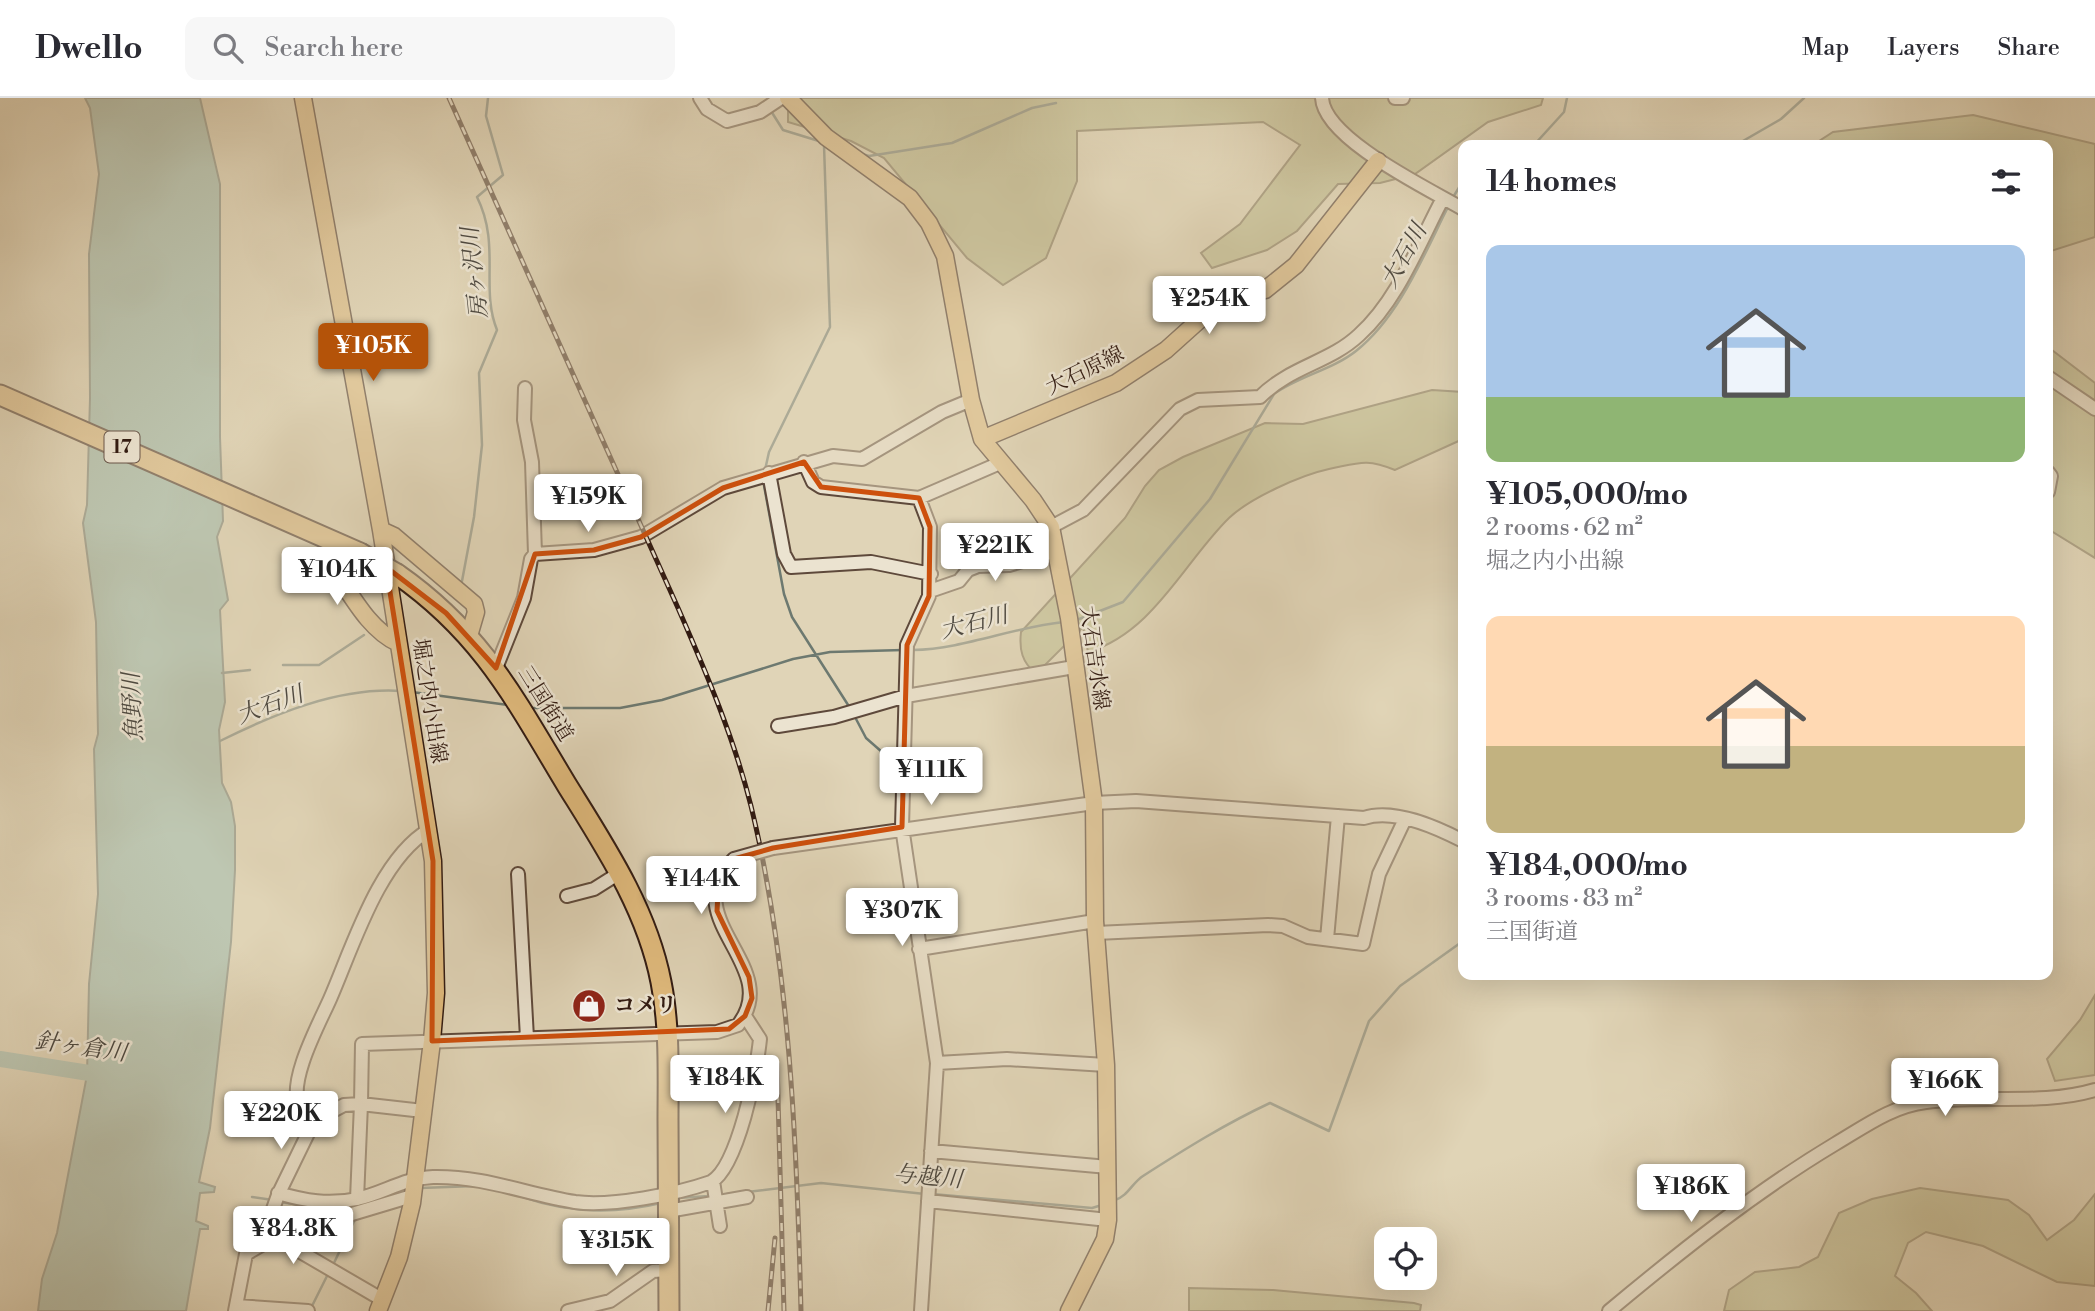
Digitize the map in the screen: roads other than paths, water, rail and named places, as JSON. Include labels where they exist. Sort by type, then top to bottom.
[{"type":"highway","name":"三国街道","points":[[0,395],[244,499],[360,552],[429,597],[469,636],[496,668],[621,872],[653,946],[662,983],[668,1032],[668,1311]]},
{"type":"main road","name":"堀之内小出線","points":[[303,98],[381,530],[429,830],[436,993],[432,1041],[413,1188],[399,1257],[381,1305]]},
{"type":"main road","name":"大石吉水線","points":[[788,98],[826,137],[910,198],[929,223],[945,256],[971,400],[982,439],[1033,500],[1051,527],[1069,622],[1094,803],[1095,927],[1106,1065],[1108,1220],[1105,1239],[1091,1274],[1069,1311]]},
{"type":"main road","name":"大石原線","points":[[982,439],[1116,383],[1166,350],[1215,306],[1230,298],[1265,290],[1296,265],[1378,161]]},
{"type":"main road","points":[[381,530],[394,536],[474,604],[476,612],[469,636]]},
{"type":"main road","points":[[332,541],[332,568],[373,626],[398,643]]},
{"type":"street","points":[[700,98],[707,109],[727,121],[760,112],[780,98]]},
{"type":"street","points":[[1051,527],[1083,510],[1180,409],[1198,400],[1260,397],[1282,377],[1321,359],[1359,335],[1387,302],[1453,203],[1378,161],[1328,118],[1322,98]]},
{"type":"street","points":[[1395,98],[1403,98]]},
{"type":"street","points":[[2053,380],[2095,409]]},
{"type":"street","points":[[496,668],[524,598],[531,559],[535,554],[532,463],[524,420],[525,388]]},
{"type":"street","points":[[535,554],[594,550],[641,537],[723,488],[804,462],[832,456],[862,459],[942,412],[971,400]]},
{"type":"street","points":[[804,462],[813,482],[821,487],[919,498],[1000,463]]},
{"type":"street","points":[[769,473],[784,554],[791,567],[871,562],[931,574]]},
{"type":"street","points":[[919,498],[930,527],[931,574],[930,592],[907,651],[902,827],[937,1063],[921,1311]]},
{"type":"street","points":[[930,592],[959,581],[968,570],[978,566],[1009,565],[1056,551]]},
{"type":"street","points":[[778,726],[846,714],[906,696],[1074,667]]},
{"type":"street","points":[[357,1199],[362,1044],[717,1032],[738,1025],[752,998],[749,978],[724,931],[714,892],[719,873],[734,859],[773,848],[902,827],[1094,803],[1136,801],[1364,818],[1378,813],[1405,819],[1458,839]]},
{"type":"street","points":[[1326,939],[1338,816]]},
{"type":"street","points":[[919,949],[1095,927],[1268,925],[1283,926],[1308,937],[1363,944],[1380,874],[1405,819]]},
{"type":"street","points":[[314,1121],[304,1114],[298,1104],[300,1073],[349,944],[370,902],[411,842],[429,830]]},
{"type":"street","points":[[567,896],[594,889],[621,872]]},
{"type":"street","points":[[518,874],[527,1038]]},
{"type":"street","points":[[720,1226],[715,1193],[739,1140],[758,1065],[760,1039],[745,1016]]},
{"type":"street","points":[[937,1063],[1007,1059],[1106,1065]]},
{"type":"street","points":[[1609,1311],[1660,1268],[1796,1168],[1890,1112],[1926,1102],[2069,1095],[2095,1090]]},
{"type":"street","points":[[275,1237],[273,1212],[278,1194],[314,1121],[344,1105],[361,1104],[423,1111]]},
{"type":"street","points":[[932,1151],[1108,1167]]},
{"type":"street","points":[[278,1194],[339,1208],[357,1199],[413,1188],[488,1180],[578,1202],[636,1199],[668,1201],[715,1193]]},
{"type":"street","points":[[273,1212],[339,1208],[413,1188]]},
{"type":"street","points":[[668,1201],[681,1191],[747,1197]]},
{"type":"street","points":[[928,1201],[1108,1220]]},
{"type":"street","points":[[275,1237],[330,1268],[381,1305]]},
{"type":"street","points":[[275,1237],[246,1254],[236,1308],[308,1311]]},
{"type":"street","points":[[569,1311],[610,1301],[653,1272],[669,1270]]},
{"type":"water","name":"魚野川","points":[[85,98],[200,98],[220,184],[220,437],[223,521],[217,537],[228,600],[220,610],[225,702],[219,730],[222,783],[231,802],[235,826],[235,870],[231,942],[210,1128],[199,1182],[215,1187],[214,1192],[200,1193],[196,1221],[208,1226],[208,1229],[200,1229],[186,1311],[38,1311],[42,1279],[57,1233],[87,1075],[89,984],[98,894],[94,749],[98,734],[96,622],[83,523],[87,505],[90,398],[89,254],[99,174],[90,108]]},
{"type":"waterway","name":"房ヶ沢川","points":[[462,581],[474,517],[482,445],[479,373],[497,330],[490,298],[488,232],[477,197],[503,175],[486,116],[488,98]]},
{"type":"waterway","points":[[1539,140],[1564,112],[1567,98]]},
{"type":"waterway","name":"大石川","points":[[1745,140],[1781,119],[1804,98]]},
{"type":"waterway","name":"房ヶ沢川","points":[[862,154],[869,156],[952,143],[1032,108],[1056,103]]},
{"type":"waterway","name":"房ヶ沢川","points":[[771,111],[783,130],[822,142]]},
{"type":"waterway","points":[[765,470],[769,452],[830,327],[824,145]]},
{"type":"waterway","name":"大石川","points":[[1452,199],[1458,189]]},
{"type":"waterway","name":"大石川","points":[[1074,621],[1123,602],[1210,499],[1274,394],[1347,358],[1372,337],[1410,283],[1449,205]]},
{"type":"waterway","points":[[763,480],[784,594],[792,617],[850,708]]},
{"type":"waterway","name":"大石川","points":[[913,650],[951,646],[1064,622]]},
{"type":"waterway","name":"房ヶ沢川","points":[[283,665],[319,665],[364,635]]},
{"type":"waterway","name":"大石川","points":[[529,708],[620,708],[662,700],[793,659],[830,652],[903,650]]},
{"type":"waterway","name":"房ヶ沢川","points":[[222,673],[250,670]]},
{"type":"waterway","name":"大石川","points":[[220,741],[307,704],[354,693],[401,691]]},
{"type":"waterway","name":"大石川","points":[[412,692],[508,705]]},
{"type":"waterway","points":[[855,717],[866,738],[898,766]]},
{"type":"waterway","points":[[909,775],[917,782]]},
{"type":"waterway","name":"与越川","points":[[1115,1200],[1123,1196],[1143,1176],[1174,1156],[1270,1103],[1329,1131],[1369,1021],[1400,986],[1458,945]]},
{"type":"waterway","name":"針ヶ倉川","points":[[0,1059],[108,1076]]},
{"type":"waterway","name":"与越川","points":[[747,1192],[821,1183],[925,1194]]},
{"type":"waterway","name":"与越川","points":[[420,1188],[476,1186]]},
{"type":"waterway","name":"与越川","points":[[719,1195],[737,1193]]},
{"type":"waterway","name":"与越川","points":[[932,1194],[1092,1208],[1102,1205]]},
{"type":"waterway","name":"与越川","points":[[678,1198],[709,1196]]},
{"type":"waterway","name":"与越川","points":[[252,1197],[273,1200]]},
{"type":"waterway","name":"与越川","points":[[523,1197],[557,1206],[592,1210],[626,1209],[661,1203]]},
{"type":"waterway","name":"与越川","points":[[280,1202],[320,1208],[339,1207]]},
{"type":"waterway","points":[[333,1265],[356,1217]]},
{"type":"waterway","points":[[311,1308],[328,1274]]},
{"type":"railway","points":[[449,98],[688,632],[719,706],[744,781],[764,867],[783,993],[794,1121],[801,1311]]},
{"type":"railway","points":[[777,1063],[784,1311]]},
{"type":"railway","points":[[768,1311],[775,1238]]},
{"type":"place","name":"コメリ","points":[[589,1006]]}]
